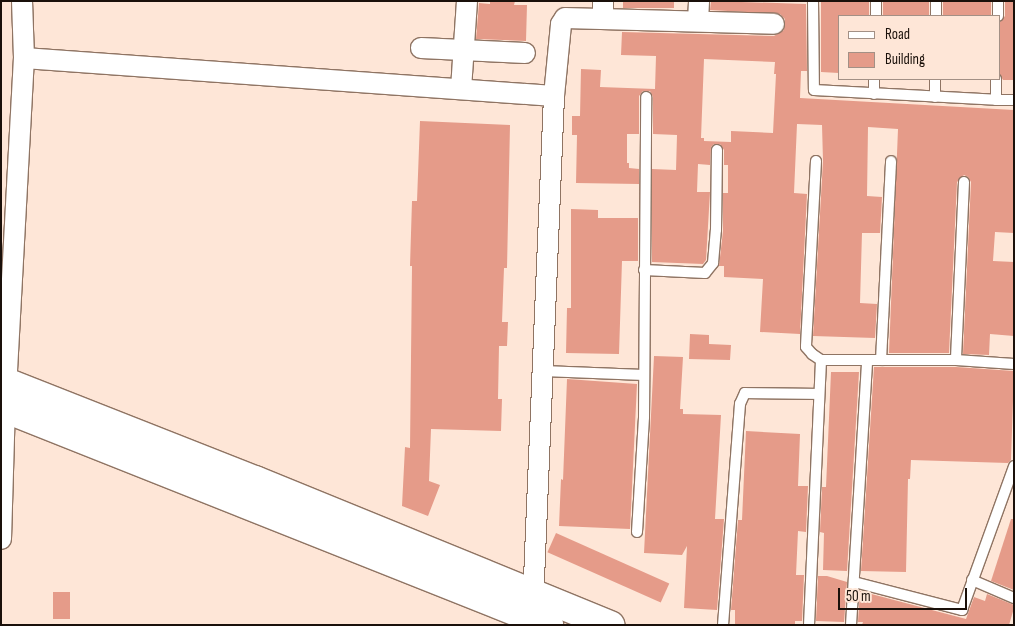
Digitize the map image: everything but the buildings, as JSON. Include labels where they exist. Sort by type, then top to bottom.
[{"type":"street","points":[[1,539],[4,394],[24,58],[22,1]]},
{"type":"street","points":[[461,89],[467,1]]},
{"type":"street","points":[[698,21],[699,1]]},
{"type":"street","points":[[537,615],[542,371],[554,96],[561,24],[565,18],[603,10],[698,21],[774,24]]},
{"type":"street","points":[[421,48],[525,53]]},
{"type":"street","points":[[24,58],[554,96]]},
{"type":"street","points":[[4,394],[537,615],[611,625]]},
{"type":"lane","points":[[813,1],[814,90],[1014,100]]},
{"type":"lane","points":[[876,1],[876,15]]},
{"type":"lane","points":[[936,1],[936,15]]},
{"type":"lane","points":[[998,1],[998,15]]},
{"type":"lane","points":[[874,80],[874,94]]},
{"type":"lane","points":[[935,97],[936,80]]},
{"type":"lane","points":[[996,80],[996,100]]},
{"type":"lane","points":[[637,532],[644,375],[646,97]]},
{"type":"lane","points":[[644,270],[705,273],[713,263],[716,230],[717,150]]},
{"type":"lane","points":[[816,161],[806,347],[812,354],[821,360],[956,360],[1014,364]]},
{"type":"lane","points":[[881,360],[891,161]]},
{"type":"lane","points":[[956,360],[964,182]]},
{"type":"lane","points":[[809,625],[821,360]]},
{"type":"lane","points":[[851,625],[868,360]]},
{"type":"lane","points":[[542,371],[644,375]]},
{"type":"lane","points":[[723,625],[740,404],[745,393],[819,394]]},
{"type":"lane","points":[[854,582],[962,610],[1014,466]]},
{"type":"lane","points":[[972,580],[1014,598]]}]
